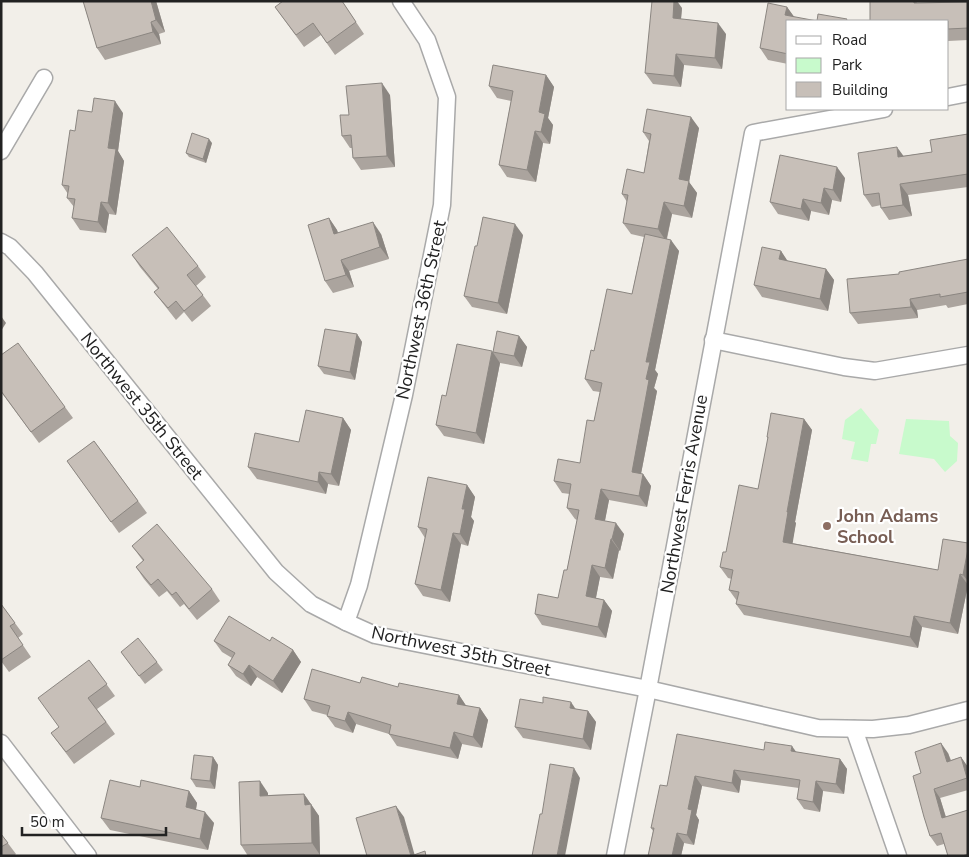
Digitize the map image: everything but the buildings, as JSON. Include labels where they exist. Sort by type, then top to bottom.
[{"type":"street","name":"Northwest 36th Street","points":[[346,622],[359,585],[404,395],[442,204],[448,97],[427,40],[401,1]]},
{"type":"street","points":[[1,151],[44,78]]},
{"type":"street","points":[[949,97],[968,94]]},
{"type":"street","name":"Northwest Ferris Avenue","points":[[615,856],[753,133],[879,110]]},
{"type":"street","name":"Northwest 35th Street","points":[[1,242],[10,247],[35,273],[276,572],[311,604],[346,622],[375,635],[648,689],[818,728],[873,729],[909,725],[968,710]]},
{"type":"street","points":[[713,340],[844,368],[875,371],[968,355]]},
{"type":"street","points":[[854,729],[898,856]]},
{"type":"street","points":[[1,744],[88,856]]},
{"type":"green space","points":[[861,408],[879,430],[876,444],[871,444],[868,462],[851,459],[855,442],[842,439],[845,420]]},
{"type":"green space","points":[[906,419],[949,421],[950,436],[958,443],[957,461],[945,472],[934,459],[899,454]]},
{"type":"place","name":"John Adams School","points":[[827,526]]}]
